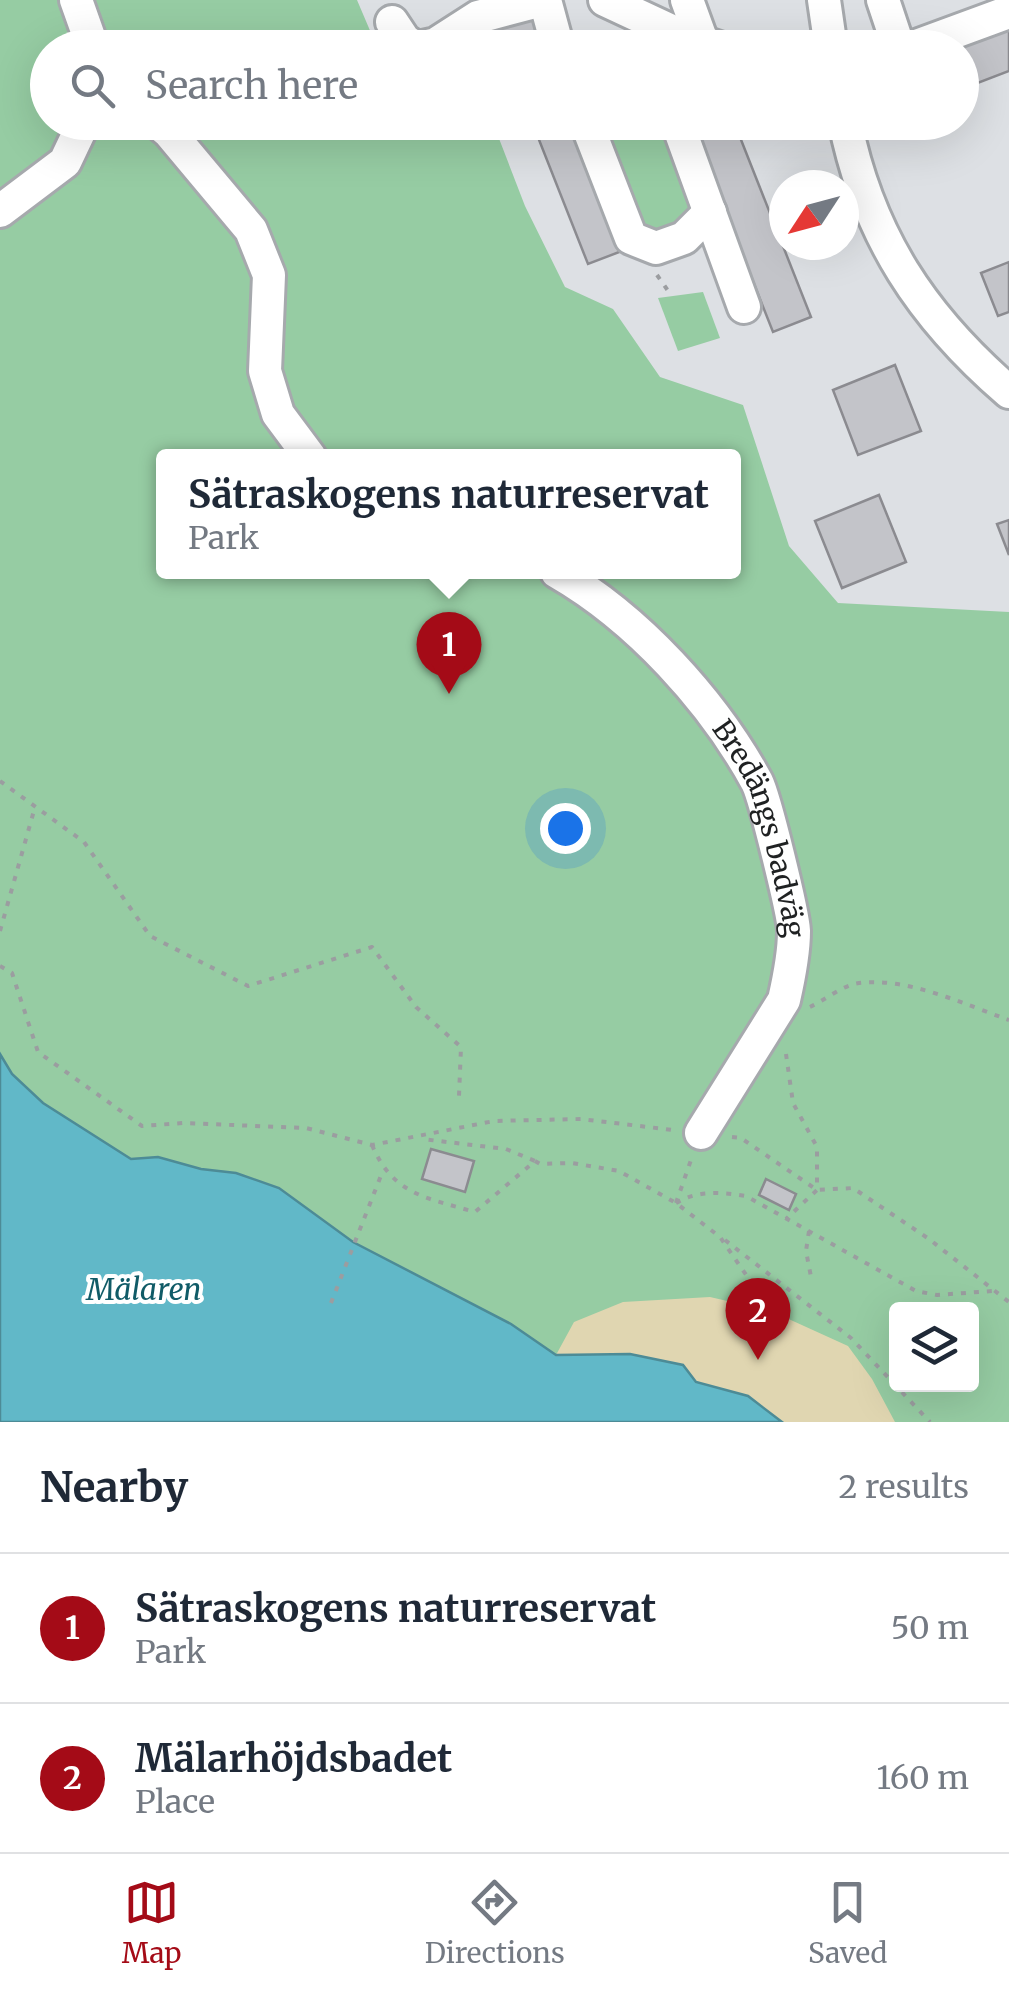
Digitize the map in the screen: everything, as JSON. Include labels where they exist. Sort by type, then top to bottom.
[{"type":"street","points":[[76,0],[87,30]]},
{"type":"street","points":[[458,30],[478,17],[543,0],[552,30]]},
{"type":"street","points":[[605,0],[642,30]]},
{"type":"street","points":[[687,0],[703,30]]},
{"type":"street","points":[[824,0],[828,30]]},
{"type":"street","points":[[883,0],[893,30]]},
{"type":"street","points":[[960,30],[1009,12]]},
{"type":"street","points":[[392,22],[397,30]]},
{"type":"street","points":[[0,211],[65,162],[75,140]]},
{"type":"street","points":[[176,140],[252,230],[268,275],[266,371],[278,414],[305,449]]},
{"type":"street","points":[[593,140],[631,238],[656,248],[684,238],[710,212]]},
{"type":"street","points":[[684,140],[744,307]]},
{"type":"street","points":[[849,140],[853,162],[896,264],[962,350],[1009,391]]},
{"type":"street","name":"Bredängs badväg","points":[[570,579],[593,592],[645,640],[712,713],[759,786],[794,929],[784,1000],[700,1133]]},
{"type":"path","points":[[0,781],[84,842],[150,936],[248,986],[372,947],[416,1007],[461,1047],[459,1096]]},
{"type":"path","points":[[0,931],[35,807]]},
{"type":"path","points":[[0,966],[12,972],[38,1052],[142,1126],[182,1123],[306,1128],[372,1145],[494,1121],[564,1120],[741,1138],[817,1190],[853,1188],[929,1239],[1009,1302]]},
{"type":"path","points":[[772,1018],[816,1004],[856,982],[910,987],[1009,1020]]},
{"type":"path","points":[[786,1053],[792,1103],[818,1147],[817,1190],[786,1219]]},
{"type":"path","points":[[676,1203],[700,1133]]},
{"type":"path","points":[[417,1138],[506,1150],[540,1164],[572,1163],[620,1171],[676,1203],[851,1338],[930,1422]]},
{"type":"path","points":[[372,1145],[383,1170],[417,1196],[475,1212],[535,1161]]},
{"type":"path","points":[[332,1304],[383,1170]]},
{"type":"path","points":[[676,1203],[686,1197],[720,1192],[746,1196],[916,1291],[937,1295],[997,1291]]},
{"type":"path","points":[[809,1231],[806,1251],[812,1282]]},
{"type":"path","points":[[720,1237],[771,1311]]},
{"type":"green space","points":[[0,0],[357,0],[370,30],[30,30],[30,140],[500,140],[525,206],[565,287],[613,309],[660,377],[743,405],[789,546],[838,603],[1009,612],[1009,1422],[0,1422]]},
{"type":"green space","points":[[606,140],[674,140],[697,207],[677,230],[649,231],[635,217]]},
{"type":"green space","points":[[703,292],[720,338],[678,351],[658,298]]},
{"type":"sand","points":[[710,1297],[771,1311],[848,1346],[872,1379],[895,1422],[782,1422],[748,1396],[556,1355],[574,1322],[623,1302]]},
{"type":"water","name":"Mälaren","points":[[0,1054],[12,1074],[43,1103],[131,1159],[158,1157],[201,1169],[236,1173],[279,1188],[353,1242],[511,1324],[556,1355],[630,1354],[683,1365],[696,1382],[748,1396],[782,1422],[0,1422]]},
{"type":"building","points":[[534,12],[540,30],[496,30],[495,27]]},
{"type":"building","points":[[1009,21],[1009,71],[979,82],[979,33]]},
{"type":"building","points":[[539,140],[584,140],[627,249],[588,264]]},
{"type":"building","points":[[697,140],[741,140],[769,211],[769,260],[788,260],[811,317],[773,332]]},
{"type":"building","points":[[1009,262],[1009,312],[998,316],[981,273]]},
{"type":"building","points":[[895,365],[921,431],[858,455],[833,390]]},
{"type":"building","points":[[879,495],[906,562],[842,588],[815,521]]},
{"type":"building","points":[[1009,520],[1009,555],[997,524]]},
{"type":"building","points":[[431,1149],[474,1161],[465,1192],[422,1179]]},
{"type":"building","points":[[766,1179],[796,1194],[789,1210],[759,1195]]},
{"type":"place","name":"Sätraskogens naturreservat","points":[[449,694]]},
{"type":"place","name":"Mälarhöjdsbadet","points":[[758,1360]]}]
